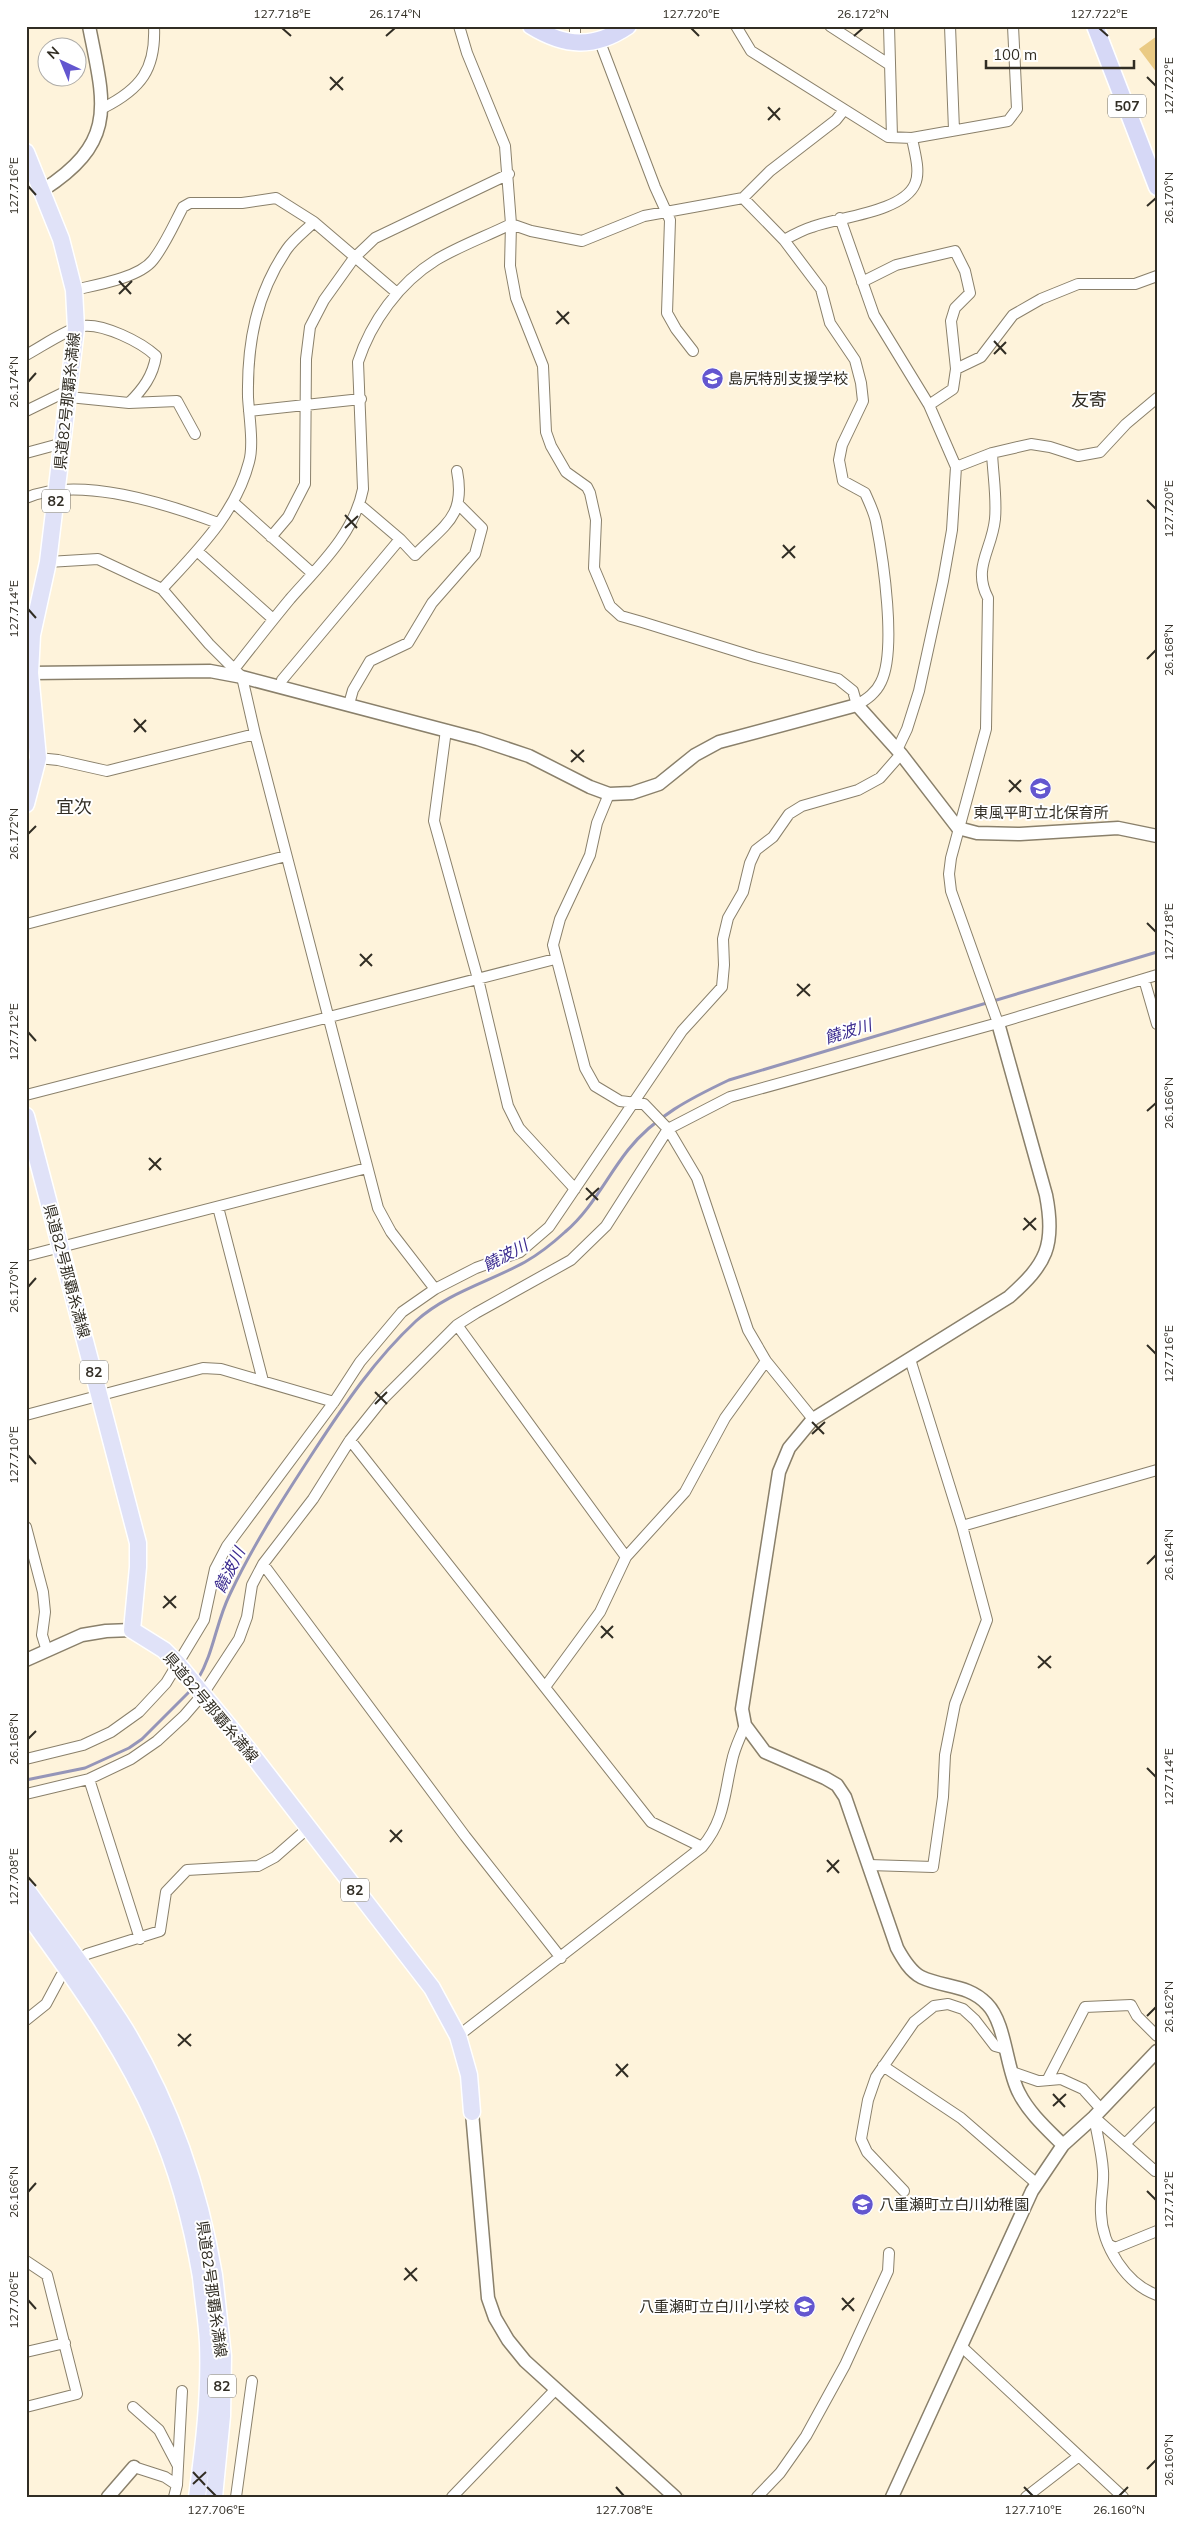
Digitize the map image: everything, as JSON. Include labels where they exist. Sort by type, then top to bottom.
[{"type":"highway","points":[[531,26],[555,39],[576,43],[600,42],[628,26]]},
{"type":"highway","name":"507","points":[[1096,26],[1157,187]]},
{"type":"main road","name":"県道82号那覇糸満線","points":[[26,152],[44,190],[61,239],[74,290],[76,328],[48,562],[32,635],[28,671],[38,758],[26,804]]},
{"type":"main road","name":"県道82号那覇糸満線","points":[[26,1116],[101,1396],[138,1543],[138,1567],[132,1630],[164,1650],[181,1668],[432,1988],[458,2036],[469,2075],[472,2112]]},
{"type":"main road","name":"県道82号那覇糸満線","points":[[26,1889],[119,2019],[154,2083],[191,2172],[204,2219],[207,2276],[208,2394],[203,2456],[197,2497]]},
{"type":"main road","name":"県道82号那覇糸満線","points":[[26,1912],[100,2018],[142,2091],[162,2135],[181,2189],[207,2276],[223,2356],[222,2416],[214,2497]]},
{"type":"street","points":[[44,190],[66,176],[89,150],[98,128],[103,108],[89,26]]},
{"type":"street","points":[[103,108],[124,96],[150,66],[155,47],[154,26]]},
{"type":"street","points":[[459,26],[467,54],[505,146],[512,224],[510,266],[516,298],[543,366],[546,432],[566,472],[587,487],[590,494],[596,520],[594,568],[610,606],[621,616],[755,657],[838,679],[846,683],[853,691],[857,705],[899,752],[958,828],[977,833],[1020,834],[1118,828],[1157,836]]},
{"type":"street","points":[[576,26],[576,43]]},
{"type":"street","points":[[736,26],[750,51],[844,110],[892,137],[912,138],[1008,121],[1017,109],[1013,26]]},
{"type":"street","points":[[830,26],[890,65]]},
{"type":"street","points":[[889,26],[892,137]]},
{"type":"street","points":[[950,26],[954,130]]},
{"type":"street","points":[[600,42],[655,187],[670,220],[667,314],[693,351]]},
{"type":"street","points":[[239,672],[273,619],[342,540],[360,505],[363,489],[358,362],[374,324],[413,277],[436,260],[512,224],[531,231],[582,241],[644,216],[743,198],[770,171],[836,120],[844,110]]},
{"type":"street","points":[[784,240],[810,227],[884,208],[903,199],[916,184],[917,166],[912,138]]},
{"type":"street","points":[[272,537],[288,517],[305,484],[306,359],[310,327],[324,300],[354,258],[375,238],[388,230],[509,174]]},
{"type":"street","points":[[74,290],[118,279],[138,271],[152,262],[183,206],[190,203],[242,203],[276,198],[314,222],[397,294]]},
{"type":"street","points":[[28,671],[239,672],[281,686],[446,730],[529,756],[590,787],[609,794],[632,793],[659,784],[695,756],[720,742],[857,705],[870,697],[882,681],[886,665],[890,616],[876,520],[865,493],[843,481],[838,460],[842,446],[863,401],[861,383],[855,360],[830,323],[821,289],[784,240],[743,198]]},
{"type":"street","points":[[26,1759],[83,1744],[111,1732],[139,1712],[181,1668],[204,1620],[215,1569],[226,1546],[334,1402],[360,1362],[402,1312],[435,1290],[476,1268],[520,1252],[549,1227],[632,1102],[682,1031],[722,987],[724,965],[723,939],[726,925],[743,892],[750,863],[756,850],[773,837],[788,814],[802,806],[858,790],[880,778],[899,752],[919,691],[943,581],[952,530],[956,468],[929,405],[874,316],[840,218]]},
{"type":"street","points":[[162,589],[197,551],[234,503],[250,458],[248,361],[254,320],[270,281],[288,248],[314,222]]},
{"type":"street","points":[[862,282],[896,265],[955,251],[965,271],[970,293],[955,308],[951,321],[956,369],[953,389],[929,405]]},
{"type":"street","points":[[956,369],[981,357],[1013,315],[1041,300],[1078,284],[1135,284],[1157,276]]},
{"type":"street","points":[[26,355],[83,326],[112,331],[146,347],[156,356],[154,370],[142,389],[129,403]]},
{"type":"street","points":[[26,411],[69,394],[129,403],[177,401],[195,434]]},
{"type":"street","points":[[956,468],[992,453],[1031,444],[1050,447],[1078,456],[1100,452],[1126,424],[1157,398]]},
{"type":"street","points":[[249,411],[360,399]]},
{"type":"street","points":[[26,452],[63,443]]},
{"type":"street","points":[[458,2036],[702,1847],[712,1835],[721,1817],[732,1759],[745,1725],[742,1700],[779,1472],[789,1448],[813,1419],[1009,1298],[1030,1279],[1044,1259],[1050,1241],[1050,1219],[1046,1195],[996,1019],[951,891],[949,874],[958,828],[979,761],[986,729],[988,598],[982,586],[980,576],[995,518],[992,453]]},
{"type":"street","points":[[360,505],[400,539],[415,555],[454,515],[459,505],[460,484],[457,471]]},
{"type":"street","points":[[26,498],[39,492],[90,489],[174,506],[218,523]]},
{"type":"street","points":[[234,503],[312,573]]},
{"type":"street","points":[[349,704],[353,690],[370,661],[408,642],[432,603],[475,554],[482,528],[459,505]]},
{"type":"street","points":[[281,686],[282,680],[400,539]]},
{"type":"street","points":[[197,551],[273,619]]},
{"type":"street","points":[[48,562],[98,559],[162,589],[209,644],[239,672],[378,1208],[391,1232],[435,1290]]},
{"type":"street","points":[[446,730],[434,821],[478,979],[513,1116],[519,1128],[575,1189]]},
{"type":"street","points":[[38,758],[58,760],[107,772],[255,734]]},
{"type":"street","points":[[609,794],[597,823],[590,855],[554,933],[555,959],[585,1068],[595,1086],[620,1101],[644,1104],[666,1126],[697,1178],[748,1330],[766,1361],[813,1419]]},
{"type":"street","points":[[26,924],[286,856]]},
{"type":"street","points":[[26,1096],[555,959]]},
{"type":"street","points":[[26,1794],[89,1779],[158,1742],[239,1639],[247,1617],[252,1585],[263,1564],[313,1499],[350,1440],[382,1400],[457,1325],[570,1260],[606,1226],[666,1126],[730,1097],[996,1019],[1157,975]]},
{"type":"street","points":[[1144,979],[1157,1024]]},
{"type":"street","points":[[26,1256],[367,1168]]},
{"type":"street","points":[[218,1207],[263,1381]]},
{"type":"street","points":[[457,1325],[626,1557]]},
{"type":"street","points":[[869,1865],[933,1868],[945,1755],[955,1704],[987,1620],[962,1526],[910,1359]]},
{"type":"street","points":[[545,1687],[600,1612],[626,1557],[649,1529],[676,1505],[686,1492],[725,1418],[766,1361]]},
{"type":"street","points":[[26,1415],[203,1368],[221,1369],[334,1402]]},
{"type":"street","points":[[350,1440],[651,1822],[702,1847]]},
{"type":"street","points":[[962,1526],[1157,1470]]},
{"type":"street","points":[[26,1527],[43,1592],[45,1612],[42,1635],[47,1651]]},
{"type":"street","points":[[263,1564],[464,1836],[561,1958]]},
{"type":"street","points":[[26,1660],[82,1635],[106,1631],[132,1630]]},
{"type":"street","points":[[745,1725],[765,1752],[837,1785],[850,1808],[896,1948],[906,1964],[920,1976],[976,1993],[989,2006],[1006,2049],[1018,2091],[1030,2110],[1063,2145]]},
{"type":"street","points":[[89,1779],[140,1939]]},
{"type":"street","points":[[26,2020],[46,2004],[61,1976],[87,1954],[117,1943],[140,1939],[160,1931],[166,1892],[187,1870],[258,1866],[275,1857],[307,1829]]},
{"type":"street","points":[[904,2191],[867,2152],[861,2139],[868,2100],[876,2077],[914,2022],[934,2006],[948,2004],[963,2009],[995,2046],[1006,2049]]},
{"type":"street","points":[[1048,2079],[1085,2007],[1131,2005],[1137,2016],[1157,2036]]},
{"type":"street","points":[[892,2497],[962,2347],[1017,2222],[1037,2184],[1063,2145],[1098,2113],[1157,2051]]},
{"type":"street","points":[[883,2066],[962,2118],[1037,2184]]},
{"type":"street","points":[[1012,2072],[1038,2081],[1061,2079],[1083,2089],[1098,2113],[1125,2144],[1155,2171],[1157,2169]]},
{"type":"street","points":[[472,2112],[488,2298],[495,2318],[508,2340],[525,2361],[675,2497]]},
{"type":"street","points":[[1125,2144],[1157,2112]]},
{"type":"street","points":[[1098,2113],[1103,2171],[1101,2215],[1108,2244],[1122,2270],[1145,2291],[1157,2295]]},
{"type":"street","points":[[1108,2244],[1115,2248],[1157,2231]]},
{"type":"street","points":[[757,2497],[780,2473],[806,2436],[845,2366],[888,2270],[889,2253]]},
{"type":"street","points":[[26,2260],[47,2275],[77,2394],[26,2406]]},
{"type":"street","points":[[26,2352],[65,2343]]},
{"type":"street","points":[[962,2347],[1123,2497]]},
{"type":"street","points":[[236,2497],[252,2381]]},
{"type":"street","points":[[454,2496],[556,2389]]},
{"type":"street","points":[[174,2497],[177,2485],[182,2391]]},
{"type":"street","points":[[133,2407],[159,2430],[178,2466]]},
{"type":"street","points":[[1026,2497],[1079,2456]]},
{"type":"street","points":[[108,2497],[134,2467],[165,2477],[177,2485]]},
{"type":"shaded area","points":[[1157,36],[1157,73],[1139,49]]},
{"type":"waterway","name":"饒波川","points":[[198,1679],[208,1658],[225,1605],[259,1539],[325,1434],[387,1351],[428,1311],[455,1295],[525,1262],[541,1252],[560,1236],[575,1223],[591,1203],[638,1138],[661,1118],[687,1101],[729,1080],[1157,952]]},
{"type":"waterway","name":"饒波川","points":[[26,1780],[85,1768],[129,1748],[142,1739],[192,1689]]},
{"type":"place","name":"島尻特別支援学校","points":[[712,378]]},
{"type":"place","name":"東風平町立北保育所","points":[[1041,789]]},
{"type":"place","name":"八重瀬町立白川幼稚園","points":[[863,2204]]},
{"type":"place","name":"八重瀬町立白川小学校","points":[[805,2306]]},
{"type":"district","name":"友寄","points":[[1089,399]]},
{"type":"district","name":"宜次","points":[[74,806]]}]
